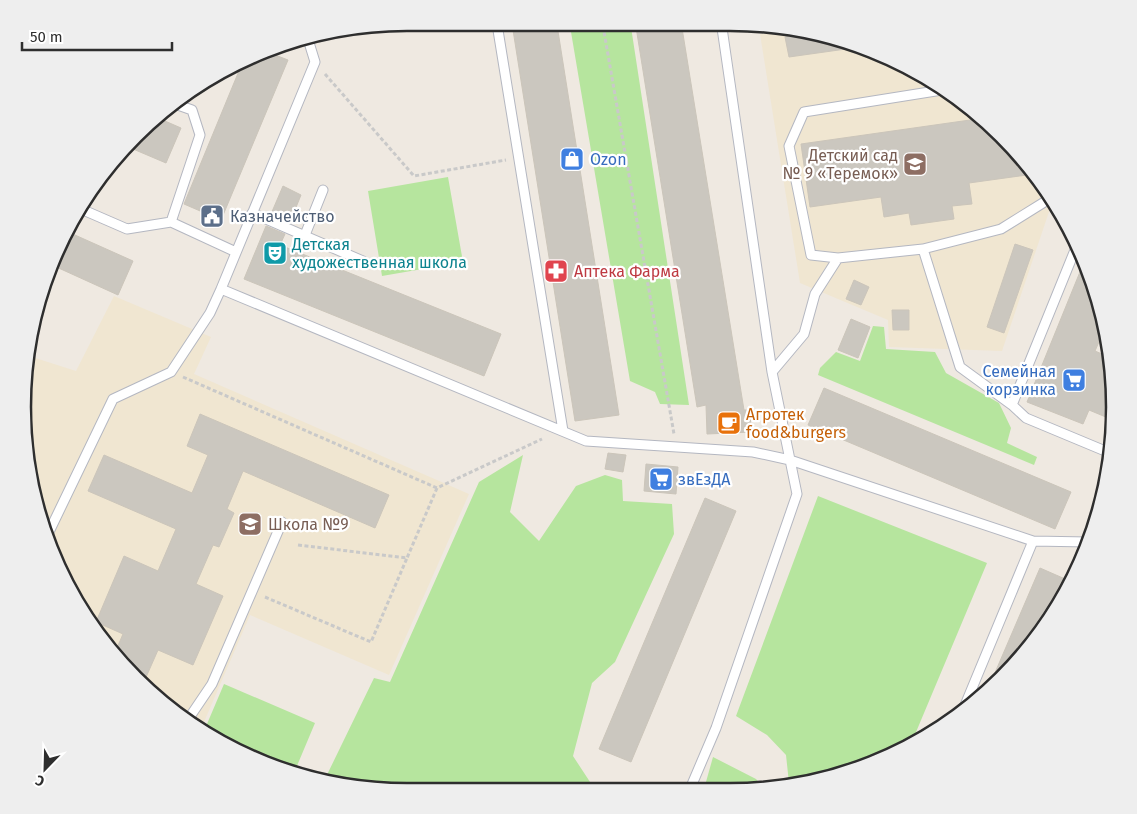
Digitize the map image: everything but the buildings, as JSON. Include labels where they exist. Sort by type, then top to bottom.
[{"type":"lane","points":[[498,31],[563,431]]},
{"type":"lane","points":[[693,783],[716,728],[797,494],[772,372],[722,31]]},
{"type":"lane","points":[[51,528],[113,399],[172,372],[210,313],[315,62],[309,44]]},
{"type":"lane","points":[[933,91],[804,112],[789,146],[811,255],[838,258],[923,249],[1001,229],[1044,202]]},
{"type":"lane","points":[[170,222],[200,135],[192,110],[182,106]]},
{"type":"lane","points":[[305,235],[323,190]]},
{"type":"lane","points":[[87,211],[127,229],[170,222],[236,252]]},
{"type":"lane","points":[[252,213],[363,261]]},
{"type":"lane","points":[[923,249],[960,367],[1012,405],[1026,418],[1103,450]]},
{"type":"lane","points":[[1012,405],[1073,255]]},
{"type":"lane","points":[[772,372],[804,334],[814,294],[838,258]]},
{"type":"lane","points":[[221,289],[586,441],[753,452],[790,460],[1033,541],[1081,542]]},
{"type":"lane","points":[[190,713],[212,684],[282,522]]},
{"type":"lane","points":[[968,698],[1033,541]]},
{"type":"path","points":[[604,31],[676,447]]},
{"type":"path","points":[[315,62],[414,176],[519,158]]},
{"type":"path","points":[[172,372],[436,488]]},
{"type":"path","points":[[252,591],[371,642],[436,488],[532,442],[563,431]]},
{"type":"path","points":[[298,545],[407,558]]},
{"type":"shaded area","points":[[760,34],[779,34],[827,44],[851,51],[896,70],[939,95],[978,124],[1013,159],[1028,178],[1050,210],[1002,351],[889,347],[888,320],[800,283]]},
{"type":"shaded area","name":"Школа №9","points":[[114,296],[211,337],[194,374],[469,494],[389,675],[250,615],[204,723],[159,690],[141,673],[109,636],[70,573],[51,528],[38,480],[34,456],[31,407],[34,358],[76,371]]},
{"type":"green space","points":[[632,31],[689,405],[660,404],[655,392],[630,381],[571,32]]},
{"type":"green space","points":[[448,177],[463,262],[382,276],[368,191]]},
{"type":"green space","points":[[873,326],[884,327],[886,349],[935,352],[946,373],[999,403],[1011,428],[1007,443],[1037,457],[1034,465],[818,375],[820,368],[836,352],[860,361]]},
{"type":"green space","points":[[523,455],[510,512],[539,541],[576,486],[605,475],[622,480],[623,501],[672,504],[674,534],[615,662],[592,683],[573,756],[591,783],[407,783],[358,780],[327,774],[374,678],[390,682],[479,482]]},
{"type":"green space","points":[[818,496],[987,563],[915,733],[896,744],[851,763],[789,778],[786,755],[767,735],[736,716]]},
{"type":"green space","points":[[224,684],[315,723],[297,766],[241,744],[207,724]]},
{"type":"green space","points":[[713,757],[758,782],[730,783],[706,783]]},
{"type":"place","name":"Ozon","points":[[572,159]]},
{"type":"place","name":"Детский сад № 9 «Теремок»","points":[[915,164]]},
{"type":"place","name":"Казначейство","points":[[212,216]]},
{"type":"place","name":"Детская художественная школа","points":[[275,253]]},
{"type":"place","name":"Аптека Фарма","points":[[556,271]]},
{"type":"place","name":"Семейная корзинка","points":[[1074,380]]},
{"type":"place","name":"Агротек food&burgers","points":[[729,423]]},
{"type":"place","name":"звЕзДА","points":[[661,479]]},
{"type":"place","name":"Школа №9","points":[[250,524]]}]
